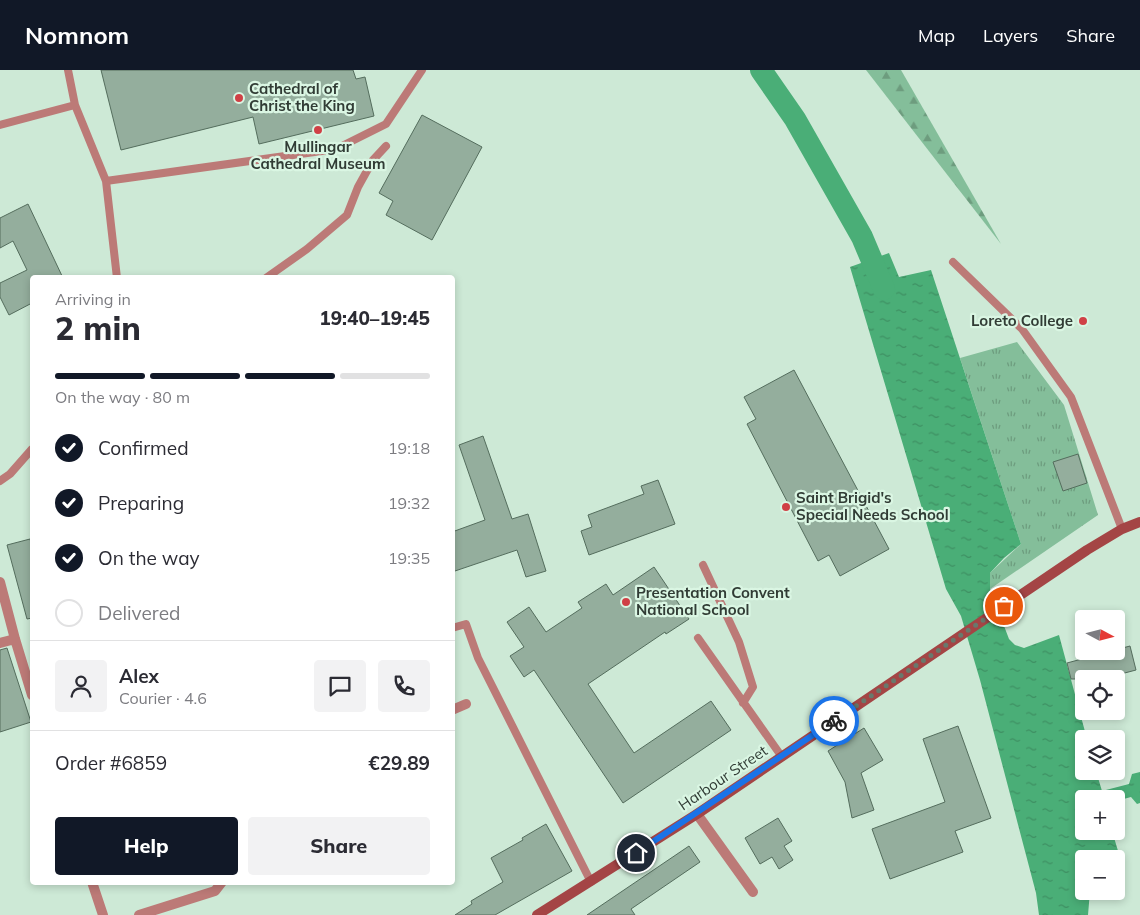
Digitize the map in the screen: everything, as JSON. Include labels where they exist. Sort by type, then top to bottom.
[{"type":"street","name":"Harbour Street","points":[[537,915],[697,814],[1087,550],[1122,529],[1140,522]]},
{"type":"street","points":[[0,582],[30,688]]},
{"type":"street","points":[[0,643],[15,639]]},
{"type":"street","points":[[455,709],[466,704]]},
{"type":"street","points":[[697,814],[753,892]]},
{"type":"street","points":[[93,885],[103,915]]},
{"type":"street","points":[[139,915],[214,887]]},
{"type":"lane","points":[[68,70],[75,105],[106,181],[117,275]]},
{"type":"lane","points":[[106,181],[336,149],[386,124],[422,70]]},
{"type":"lane","points":[[0,125],[75,105]]},
{"type":"lane","points":[[270,275],[306,249],[347,214],[358,187],[373,160],[386,146]]},
{"type":"lane","points":[[953,262],[1022,329],[1071,397],[1122,529]]},
{"type":"lane","points":[[0,481],[10,474],[30,451]]},
{"type":"lane","points":[[703,565],[739,642],[753,687],[743,703]]},
{"type":"lane","points":[[455,627],[466,624],[478,658],[591,882]]},
{"type":"lane","points":[[698,638],[782,756]]},
{"type":"green space","points":[[866,70],[901,70],[1001,244]]},
{"type":"green space","points":[[1017,342],[1064,405],[1098,515],[990,589],[990,573],[1021,544],[960,358]]},
{"type":"water","points":[[889,253],[899,277],[931,270],[1021,544],[990,573],[990,589],[1009,639],[1015,645],[1024,648],[1059,635],[1075,694],[1075,720],[1082,720],[1085,730],[1075,730],[1075,780],[1099,780],[1102,790],[1075,790],[1075,840],[1115,840],[1118,850],[1075,850],[1075,900],[1089,900],[1088,915],[1039,915],[1036,893],[980,680],[961,616],[946,589],[850,267]]},
{"type":"water","points":[[1140,772],[1140,803],[1137,804],[1131,797],[1125,799],[1125,790],[1106,790],[1129,784],[1132,774]]},
{"type":"building","name":"Cathedral of Christ the King","points":[[101,70],[353,70],[356,79],[365,77],[374,116],[259,144],[253,117],[121,150]]},
{"type":"building","points":[[422,115],[482,147],[432,240],[386,215],[393,201],[379,193]]},
{"type":"building","points":[[28,204],[62,275],[30,275],[30,304],[9,315],[0,297],[0,283],[27,270],[13,241],[0,248],[0,218]]},
{"type":"building","points":[[794,370],[889,549],[840,576],[829,555],[818,561],[747,424],[756,419],[744,397]]},
{"type":"building","points":[[483,436],[512,519],[528,514],[546,571],[526,577],[517,550],[455,571],[455,531],[485,520],[459,445]]},
{"type":"building","points":[[1078,454],[1087,483],[1063,491],[1053,462]]},
{"type":"building","points":[[658,480],[675,524],[589,555],[581,531],[592,527],[588,515],[644,494],[641,486]]},
{"type":"building","points":[[30,539],[30,618],[27,619],[7,545]]},
{"type":"building","points":[[654,567],[689,619],[666,634],[665,632],[588,684],[634,753],[711,701],[731,730],[623,803],[534,670],[524,677],[510,656],[524,647],[507,622],[529,607],[546,632],[582,608],[578,602],[606,584],[613,595]]},
{"type":"building","points":[[1130,646],[1136,670],[1125,673],[1125,670],[1075,670],[1075,679],[1071,679],[1067,663],[1078,660],[1125,660],[1125,647]]},
{"type":"building","points":[[7,648],[30,722],[0,732],[0,650]]},
{"type":"building","points":[[958,726],[991,818],[955,831],[963,852],[890,879],[872,829],[945,802],[923,739]]},
{"type":"building","points":[[864,728],[883,760],[861,773],[874,810],[852,818],[845,782],[828,751]]},
{"type":"building","points":[[778,818],[792,841],[784,846],[793,860],[779,869],[772,857],[760,864],[745,838]]},
{"type":"building","points":[[546,824],[572,871],[495,915],[455,915],[472,904],[471,901],[503,882],[491,858],[523,840],[522,838]]},
{"type":"building","points":[[689,846],[700,862],[631,909],[635,915],[587,915]]},
{"type":"waterway","points":[[761,70],[795,119],[862,237],[884,289]]},
{"type":"way so far","points":[[834,721],[1004,606]]},
{"type":"place","name":"Cathedral of Christ the King","points":[[239,98]]},
{"type":"place","name":"Mullingar Cathedral Museum","points":[[318,130]]},
{"type":"place","name":"Loreto College","points":[[1083,321]]},
{"type":"place","name":"Saint Brigid's Special Needs School","points":[[786,507]]},
{"type":"place","name":"Presentation Convent National School","points":[[626,602]]},
{"type":"route","points":[[636,853],[834,721]]}]
